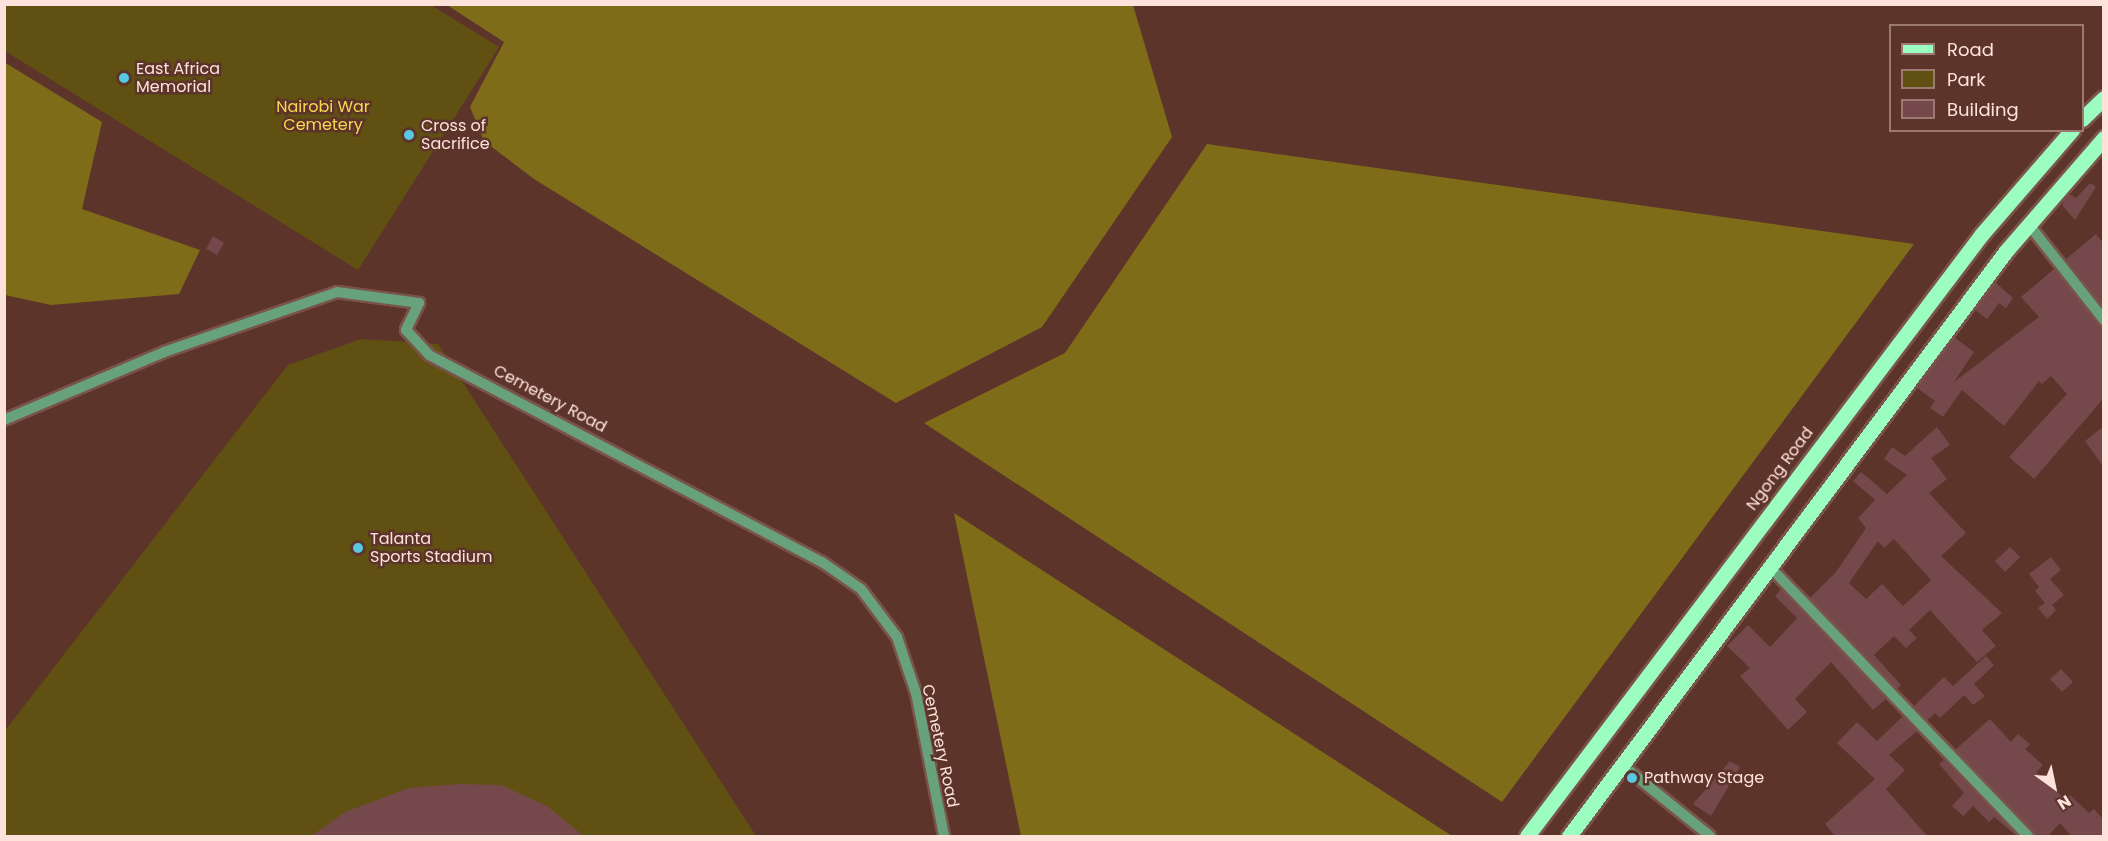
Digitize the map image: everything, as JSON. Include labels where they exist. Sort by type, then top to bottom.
[{"type":"main road","points":[[2084,117],[2103,98]]},
{"type":"main road","name":"Ngong Road","points":[[1527,837],[1974,244],[2070,132]]},
{"type":"main road","points":[[1569,837],[2006,251],[2030,226],[2103,138]]},
{"type":"street","points":[[2030,226],[2103,320]]},
{"type":"street","name":"Cemetery Road","points":[[4,420],[164,352],[337,292],[419,303],[406,330],[429,355],[822,562],[861,590],[897,637],[916,693],[944,837]]},
{"type":"street","points":[[1769,566],[2028,837]]},
{"type":"street","points":[[1622,765],[1710,837]]},
{"type":"green space","name":"Nairobi War Cemetery","points":[[4,5],[431,5],[499,47],[358,270],[5,51]]},
{"type":"green space","name":"Talanta Sports Stadium","points":[[361,339],[438,344],[756,836],[5,836],[4,732],[288,365]]},
{"type":"shaded area","points":[[447,5],[1133,5],[1172,137],[1042,327],[896,403],[534,179],[484,141],[470,107],[504,42]]},
{"type":"shaded area","points":[[4,62],[102,122],[82,209],[200,250],[179,294],[51,305],[5,295]]},
{"type":"shaded area","points":[[1207,144],[1914,244],[1502,802],[924,423],[1065,353]]},
{"type":"shaded area","points":[[954,513],[1452,836],[1021,836]]},
{"type":"building","points":[[2090,183],[2096,187],[2075,220],[2062,205],[2069,194],[2076,198]]},
{"type":"building","points":[[2096,234],[2103,243],[2103,307],[2066,259]]},
{"type":"building","points":[[213,236],[224,243],[217,255],[206,249]]},
{"type":"building","points":[[2054,269],[2103,327],[2103,399],[2034,479],[2009,457],[2067,394],[2051,376],[2042,384],[2039,381],[2004,426],[1962,390],[1943,417],[1930,408],[1935,401],[1917,388],[1954,337],[1974,352],[1954,382],[2039,317],[2021,297]]},
{"type":"building","points":[[1995,282],[2013,298],[2006,308],[1999,303],[1987,319],[1975,310]]},
{"type":"building","points":[[1937,427],[1950,445],[1931,458],[1947,479],[1929,493],[1966,533],[1941,556],[2002,613],[1982,630],[1996,646],[1977,662],[1930,610],[1909,630],[1917,638],[1906,648],[1894,636],[1874,655],[1901,685],[1897,689],[1810,598],[1836,572],[1866,528],[1858,518],[1875,500],[1853,481],[1861,472],[1887,494],[1907,475],[1884,459],[1892,447],[1905,456]],"holes":[[[1894,539],[1931,580],[1903,606],[1882,584],[1866,599],[1849,583],[1878,541],[1884,548]]]},
{"type":"building","points":[[2103,427],[2103,466],[2085,441]]},
{"type":"building","points":[[2010,547],[2020,557],[2005,572],[1995,561]]},
{"type":"building","points":[[2051,557],[2061,570],[2050,579],[2064,595],[2052,605],[2056,610],[2047,619],[2038,608],[2045,603],[2035,591],[2039,587],[2029,574]]},
{"type":"building","points":[[1781,589],[1886,699],[1873,710],[1831,662],[1795,699],[1807,712],[1788,730],[1740,676],[1750,668],[1727,646],[1748,625],[1770,647],[1797,618],[1775,596]]},
{"type":"building","points":[[1986,656],[1994,665],[1974,684],[1985,696],[1973,705],[1964,695],[1940,718],[1935,713],[1927,720],[1914,706],[1944,677],[1953,686]]},
{"type":"building","points":[[2061,669],[2073,682],[2062,692],[2050,679]]},
{"type":"building","points":[[1903,716],[1917,731],[1889,755],[1905,770],[1886,789],[1928,837],[1836,837],[1825,824],[1875,779],[1837,743],[1857,722],[1877,741]]},
{"type":"building","points":[[1990,719],[2011,742],[2018,734],[2030,744],[2025,749],[2043,765],[2036,772],[2066,800],[2070,795],[2089,813],[2094,809],[2103,819],[2103,837],[2072,837],[2060,823],[2047,837],[2035,837],[1955,750]]},
{"type":"building","points":[[1944,760],[2018,837],[1994,817],[1989,822],[1973,806],[1963,816],[1952,806],[1964,793],[1939,764]]},
{"type":"building","points":[[1730,761],[1740,767],[1711,816],[1693,804]]},
{"type":"building","points":[[461,784],[501,785],[547,806],[585,837],[310,837],[345,812],[409,788]]},
{"type":"place","name":"East Africa Memorial","points":[[124,78]]},
{"type":"place","name":"Cross of Sacrifice","points":[[409,135]]},
{"type":"place","name":"Talanta Sports Stadium","points":[[358,548]]},
{"type":"place","name":"Pathway Stage","points":[[1632,778]]}]
